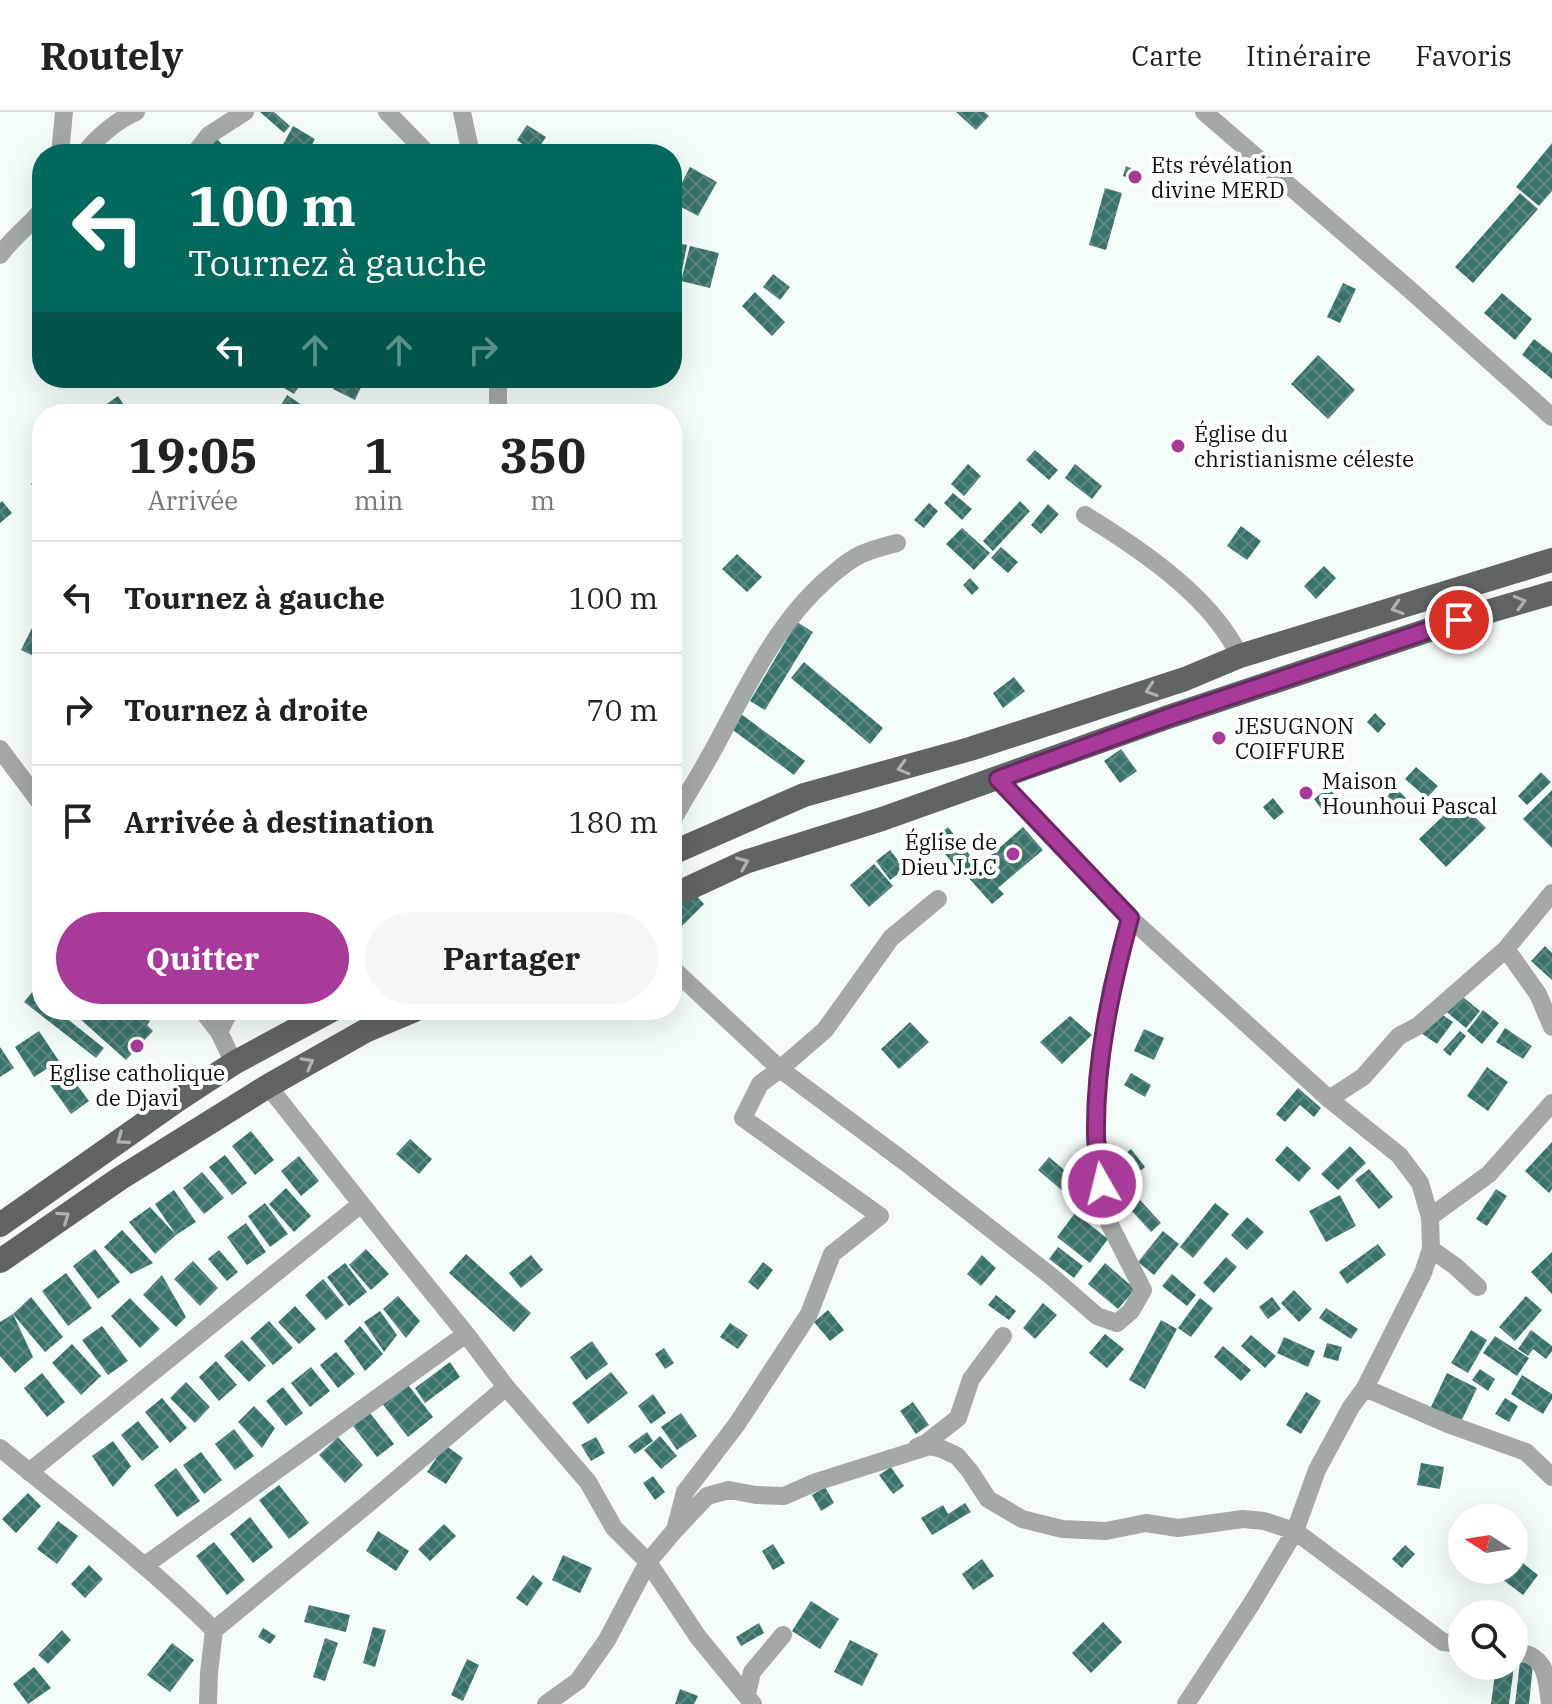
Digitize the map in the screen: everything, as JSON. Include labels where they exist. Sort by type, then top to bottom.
[{"type":"main road","points":[[682,849],[804,795],[970,749],[1185,679],[1240,656],[1552,560]]},
{"type":"main road","points":[[682,891],[745,862],[882,819],[1168,717],[1459,620],[1552,593]]},
{"type":"main road","points":[[0,1225],[234,1063],[314,1020]]},
{"type":"main road","points":[[0,1261],[119,1179],[268,1086],[365,1031],[391,1020]]},
{"type":"street","points":[[61,144],[64,112]]},
{"type":"street","points":[[94,144],[136,112]]},
{"type":"street","points":[[202,144],[209,135],[245,112]]},
{"type":"street","points":[[387,112],[418,144]]},
{"type":"street","points":[[462,112],[465,144]]},
{"type":"street","points":[[1204,112],[1552,417]]},
{"type":"street","points":[[0,255],[32,220]]},
{"type":"street","points":[[1085,515],[1123,539],[1199,601],[1223,628],[1240,656]]},
{"type":"street","points":[[682,804],[741,696],[793,614],[841,567],[861,554],[897,543]]},
{"type":"street","points":[[0,749],[32,792]]},
{"type":"street","points":[[998,779],[1130,918],[1329,1099],[1399,1155],[1420,1183],[1430,1217],[1431,1249],[1423,1273],[1365,1388],[1351,1407],[1317,1470],[1295,1531],[1186,1704]]},
{"type":"street","points":[[1329,1099],[1363,1077],[1399,1036],[1418,1026],[1506,949],[1552,893]]},
{"type":"street","points":[[675,1530],[685,1492],[737,1424],[809,1314],[832,1254],[880,1216],[743,1118],[760,1084],[825,1030],[891,938],[938,899]]},
{"type":"street","points":[[682,977],[780,1069],[905,1162],[1051,1276],[1097,1316],[1117,1323],[1131,1311],[1143,1290],[1108,1221],[1096,1136],[1098,1080],[1111,989],[1130,918]]},
{"type":"street","points":[[1506,949],[1538,994],[1552,1027]]},
{"type":"street","points":[[210,1020],[234,1063]]},
{"type":"street","points":[[219,1032],[225,1020]]},
{"type":"street","points":[[268,1086],[506,1387],[588,1482],[614,1528],[648,1562],[698,1637],[750,1699]]},
{"type":"street","points":[[1430,1217],[1489,1174],[1552,1103]]},
{"type":"street","points":[[29,1472],[361,1204]]},
{"type":"street","points":[[1431,1249],[1478,1287]]},
{"type":"street","points":[[144,1566],[466,1334]]},
{"type":"street","points":[[877,1464],[926,1443],[958,1418],[971,1379],[1003,1336]]},
{"type":"street","points":[[208,1704],[214,1630],[506,1387]]},
{"type":"street","points":[[1365,1388],[1448,1424],[1526,1452],[1552,1477]]},
{"type":"street","points":[[546,1704],[578,1681],[607,1640],[648,1562],[707,1496],[729,1490],[784,1496],[816,1482],[930,1446],[957,1456],[988,1499],[1022,1519],[1062,1529],[1106,1531],[1146,1523],[1178,1528],[1243,1519],[1264,1521],[1295,1531],[1443,1642],[1448,1643]]},
{"type":"street","points":[[0,1448],[144,1566],[214,1630]]},
{"type":"street","points":[[750,1699],[752,1672],[783,1635]]},
{"type":"street","points":[[1528,1653],[1545,1668],[1550,1704]]},
{"type":"building","points":[[260,112],[274,112],[290,126],[284,133]]},
{"type":"building","points":[[956,112],[984,112],[989,116],[976,130]]},
{"type":"building","points":[[527,125],[546,137],[541,144],[522,144],[517,140]]},
{"type":"building","points":[[293,126],[315,139],[312,144],[283,144]]},
{"type":"building","points":[[1552,143],[1552,191],[1539,206],[1516,187]]},
{"type":"building","points":[[1126,166],[1144,174],[1140,183],[1123,176]]},
{"type":"building","points":[[690,167],[717,182],[698,216],[682,207],[682,183]]},
{"type":"building","points":[[1105,188],[1122,193],[1106,250],[1089,245]]},
{"type":"building","points":[[1520,193],[1538,209],[1473,283],[1455,267]]},
{"type":"building","points":[[682,244],[687,245],[682,271]]},
{"type":"building","points":[[690,246],[719,253],[710,288],[682,281]]},
{"type":"building","points":[[773,274],[790,287],[780,300],[763,287]]},
{"type":"building","points":[[1343,283],[1356,289],[1340,323],[1327,317]]},
{"type":"building","points":[[755,292],[785,322],[772,336],[742,306]]},
{"type":"building","points":[[1502,293],[1532,319],[1515,340],[1484,313]]},
{"type":"building","points":[[1534,339],[1552,353],[1552,379],[1522,355]]},
{"type":"building","points":[[1318,355],[1355,390],[1328,419],[1291,384]]},
{"type":"building","points":[[284,388],[298,388],[294,394]]},
{"type":"building","points":[[334,388],[361,388],[355,400]]},
{"type":"building","points":[[287,395],[300,404],[282,404]]},
{"type":"building","points":[[118,396],[123,404],[106,404]]},
{"type":"building","points":[[1035,450],[1058,470],[1049,480],[1026,460]]},
{"type":"building","points":[[968,464],[981,476],[964,496],[951,484]]},
{"type":"building","points":[[1075,464],[1102,486],[1092,499],[1065,478]]},
{"type":"building","points":[[953,493],[972,509],[962,520],[944,503]]},
{"type":"building","points":[[2,501],[12,513],[0,523],[0,503]]},
{"type":"building","points":[[1020,501],[1030,511],[993,551],[983,541]]},
{"type":"building","points":[[929,503],[938,511],[924,528],[914,520]]},
{"type":"building","points":[[1048,504],[1059,514],[1041,534],[1031,525]]},
{"type":"building","points":[[1241,526],[1261,541],[1247,560],[1227,546]]},
{"type":"building","points":[[962,528],[990,553],[974,570],[946,544]]},
{"type":"building","points":[[1001,547],[1018,562],[1008,573],[991,558]]},
{"type":"building","points":[[737,554],[762,577],[747,592],[722,569]]},
{"type":"building","points":[[1324,566],[1336,578],[1316,599],[1304,586]]},
{"type":"building","points":[[970,578],[979,588],[972,595],[963,585]]},
{"type":"building","points":[[797,622],[813,632],[765,710],[750,701]]},
{"type":"building","points":[[32,628],[32,655],[21,650]]},
{"type":"building","points":[[804,662],[883,728],[870,744],[791,678]]},
{"type":"building","points":[[1014,677],[1025,691],[1003,708],[993,693]]},
{"type":"building","points":[[1375,713],[1386,724],[1378,733],[1367,722]]},
{"type":"building","points":[[741,714],[805,761],[794,775],[730,728]]},
{"type":"building","points":[[1121,749],[1137,771],[1120,783],[1104,761]]},
{"type":"building","points":[[1416,767],[1438,786],[1427,798],[1405,779]]},
{"type":"building","points":[[1541,772],[1551,782],[1527,805],[1518,796]]},
{"type":"building","points":[[1329,787],[1337,798],[1322,810],[1314,799]]},
{"type":"building","points":[[1396,788],[1413,805],[1404,813],[1387,796]]},
{"type":"building","points":[[1552,790],[1552,848],[1523,819]]},
{"type":"building","points":[[1273,798],[1284,812],[1274,820],[1263,807]]},
{"type":"building","points":[[1459,801],[1486,828],[1446,867],[1419,839]]},
{"type":"building","points":[[948,827],[976,863],[962,875],[933,839]]},
{"type":"building","points":[[1023,827],[1043,850],[998,888],[1004,894],[992,904],[967,876]]},
{"type":"building","points":[[890,850],[905,869],[890,880],[876,861]]},
{"type":"building","points":[[874,864],[893,886],[869,907],[850,885]]},
{"type":"building","points":[[692,891],[704,904],[682,926],[682,901]]},
{"type":"building","points":[[1545,946],[1552,953],[1552,980],[1531,961]]},
{"type":"building","points":[[32,992],[32,1008],[24,1002]]},
{"type":"building","points":[[1457,992],[1480,1011],[1466,1028],[1443,1009]]},
{"type":"building","points":[[1483,1010],[1499,1023],[1482,1044],[1467,1031]]},
{"type":"building","points":[[1437,1011],[1453,1022],[1437,1044],[1421,1033]]},
{"type":"building","points":[[1070,1016],[1092,1035],[1062,1064],[1040,1042]]},
{"type":"building","points":[[47,1020],[69,1020],[104,1048],[96,1058]]},
{"type":"building","points":[[81,1020],[150,1021],[147,1025],[153,1031],[126,1060]]},
{"type":"building","points":[[910,1022],[929,1042],[899,1069],[881,1049]]},
{"type":"building","points":[[1505,1028],[1532,1046],[1523,1059],[1496,1042]]},
{"type":"building","points":[[1144,1029],[1164,1038],[1154,1060],[1134,1051]]},
{"type":"building","points":[[39,1031],[59,1061],[34,1077],[15,1047]]},
{"type":"building","points":[[1460,1031],[1466,1036],[1450,1056],[1443,1050]]},
{"type":"building","points":[[0,1047],[14,1068],[0,1077]]},
{"type":"building","points":[[63,1066],[89,1101],[71,1114],[46,1079]]},
{"type":"building","points":[[1487,1067],[1508,1082],[1488,1111],[1467,1096]]},
{"type":"building","points":[[1131,1073],[1151,1085],[1145,1097],[1124,1085]]},
{"type":"building","points":[[1298,1088],[1321,1108],[1314,1117],[1300,1105],[1285,1122],[1276,1114]]},
{"type":"building","points":[[251,1131],[274,1160],[255,1175],[232,1146]]},
{"type":"building","points":[[410,1139],[432,1159],[419,1174],[396,1154]]},
{"type":"building","points":[[1552,1142],[1552,1189],[1549,1193],[1525,1171]]},
{"type":"building","points":[[1287,1146],[1311,1168],[1299,1182],[1275,1160]]},
{"type":"building","points":[[1350,1146],[1366,1163],[1338,1190],[1321,1174]]},
{"type":"building","points":[[1131,1149],[1145,1167],[1130,1179],[1116,1161]]},
{"type":"building","points":[[225,1155],[247,1183],[232,1195],[209,1167]]},
{"type":"building","points":[[299,1156],[319,1181],[301,1196],[281,1171]]},
{"type":"building","points":[[1049,1157],[1083,1186],[1072,1199],[1038,1170]]},
{"type":"building","points":[[1369,1169],[1393,1197],[1379,1209],[1355,1180]]},
{"type":"building","points":[[202,1172],[224,1198],[204,1214],[183,1188]]},
{"type":"building","points":[[286,1188],[311,1216],[294,1232],[269,1204]]},
{"type":"building","points":[[1496,1189],[1507,1196],[1487,1226],[1476,1219]]},
{"type":"building","points":[[174,1190],[196,1222],[176,1235],[155,1204]]},
{"type":"building","points":[[1340,1195],[1356,1226],[1326,1242],[1309,1211]]},
{"type":"building","points":[[1140,1200],[1161,1223],[1151,1232],[1130,1209]]},
{"type":"building","points":[[265,1203],[288,1234],[270,1247],[248,1216]]},
{"type":"building","points":[[1215,1203],[1229,1214],[1193,1258],[1180,1247]]},
{"type":"building","points":[[150,1207],[176,1235],[155,1254],[129,1222]]},
{"type":"building","points":[[1075,1213],[1108,1239],[1090,1263],[1057,1237]]},
{"type":"building","points":[[1247,1217],[1264,1232],[1247,1250],[1231,1235]]},
{"type":"building","points":[[246,1223],[266,1252],[247,1265],[227,1237]]},
{"type":"building","points":[[122,1230],[153,1263],[131,1274],[104,1247]]},
{"type":"building","points":[[1163,1231],[1179,1244],[1154,1275],[1138,1262]]},
{"type":"building","points":[[1378,1244],[1386,1255],[1347,1284],[1339,1272]]},
{"type":"building","points":[[1058,1247],[1083,1266],[1074,1278],[1049,1259]]},
{"type":"building","points":[[95,1249],[120,1282],[98,1299],[73,1266]]},
{"type":"building","points":[[366,1249],[389,1274],[371,1290],[349,1265]]},
{"type":"building","points":[[219,1250],[238,1272],[227,1281],[208,1259]]},
{"type":"building","points":[[1552,1252],[1552,1294],[1531,1272]]},
{"type":"building","points":[[466,1254],[531,1313],[514,1332],[449,1273]]},
{"type":"building","points":[[531,1255],[543,1270],[521,1288],[509,1273]]},
{"type":"building","points":[[982,1255],[996,1268],[981,1286],[967,1274]]},
{"type":"building","points":[[1226,1257],[1237,1267],[1214,1293],[1203,1283]]},
{"type":"building","points":[[193,1261],[218,1288],[200,1306],[174,1279]]},
{"type":"building","points":[[763,1262],[773,1270],[758,1290],[748,1282]]},
{"type":"building","points":[[345,1263],[367,1292],[349,1306],[327,1277]]},
{"type":"building","points":[[1105,1263],[1135,1289],[1118,1309],[1088,1284]]},
{"type":"building","points":[[66,1273],[92,1308],[68,1326],[42,1291]]},
{"type":"building","points":[[1172,1274],[1196,1295],[1187,1306],[1162,1286]]},
{"type":"building","points":[[162,1275],[186,1317],[176,1327],[143,1295]]},
{"type":"building","points":[[323,1279],[344,1305],[326,1320],[305,1295]]},
{"type":"building","points":[[1294,1290],[1312,1309],[1299,1322],[1281,1303]]},
{"type":"building","points":[[996,1295],[1016,1311],[1009,1320],[988,1305]]},
{"type":"building","points":[[398,1296],[420,1321],[406,1338],[383,1309]]},
{"type":"building","points":[[1526,1296],[1542,1310],[1515,1341],[1499,1327]]},
{"type":"building","points":[[31,1297],[63,1337],[45,1352],[13,1314]]},
{"type":"building","points":[[1272,1297],[1281,1309],[1268,1319],[1259,1307]]},
{"type":"building","points":[[130,1298],[160,1329],[140,1348],[111,1316]]},
{"type":"building","points":[[1200,1298],[1213,1308],[1191,1337],[1178,1328]]},
{"type":"building","points":[[1043,1303],[1057,1315],[1035,1339],[1023,1328]]},
{"type":"building","points":[[295,1306],[316,1329],[299,1344],[278,1322]]},
{"type":"building","points":[[1326,1308],[1358,1329],[1351,1339],[1319,1318]]},
{"type":"building","points":[[828,1310],[844,1330],[830,1341],[814,1322]]},
{"type":"building","points":[[380,1311],[397,1335],[384,1352],[364,1322]]},
{"type":"building","points":[[13,1314],[33,1357],[15,1373],[0,1356],[0,1322]]},
{"type":"building","points":[[1161,1320],[1177,1329],[1145,1389],[1129,1380]]},
{"type":"building","points":[[269,1321],[293,1348],[273,1365],[250,1338]]},
{"type":"building","points":[[730,1323],[748,1335],[738,1349],[720,1337]]},
{"type":"building","points":[[102,1326],[128,1361],[108,1375],[82,1340]]},
{"type":"building","points":[[360,1326],[383,1354],[365,1371],[344,1341]]},
{"type":"building","points":[[1471,1330],[1487,1340],[1468,1373],[1451,1363]]},
{"type":"building","points":[[1531,1330],[1552,1346],[1546,1359],[1533,1349],[1528,1356],[1518,1349]]},
{"type":"building","points":[[1105,1334],[1124,1349],[1107,1368],[1089,1353]]},
{"type":"building","points":[[1251,1335],[1276,1356],[1265,1368],[1241,1346]]},
{"type":"building","points":[[1495,1336],[1529,1358],[1517,1376],[1483,1353]]},
{"type":"building","points":[[1284,1337],[1315,1351],[1308,1367],[1277,1353]]},
{"type":"building","points":[[242,1340],[266,1366],[249,1382],[224,1356]]},
{"type":"building","points":[[592,1341],[608,1364],[586,1380],[570,1357]]},
{"type":"building","points":[[1327,1343],[1342,1347],[1338,1361],[1323,1357]]},
{"type":"building","points":[[72,1344],[101,1376],[81,1395],[52,1363]]},
{"type":"building","points":[[1223,1346],[1251,1370],[1241,1381],[1214,1357]]},
{"type":"building","points":[[664,1348],[674,1363],[665,1369],[655,1354]]},
{"type":"building","points":[[336,1352],[355,1374],[338,1388],[320,1365]]},
{"type":"building","points":[[216,1361],[237,1385],[219,1401],[199,1377]]},
{"type":"building","points":[[450,1362],[460,1377],[425,1403],[415,1388]]},
{"type":"building","points":[[311,1367],[330,1391],[310,1407],[291,1383]]},
{"type":"building","points":[[1480,1369],[1495,1379],[1488,1391],[1472,1380]]},
{"type":"building","points":[[611,1372],[628,1393],[588,1424],[572,1403]]},
{"type":"building","points":[[42,1373],[65,1402],[47,1417],[24,1388]]},
{"type":"building","points":[[1447,1373],[1477,1388],[1460,1424],[1430,1409]]},
{"type":"building","points":[[1522,1375],[1552,1394],[1543,1414],[1511,1394]]},
{"type":"building","points":[[405,1381],[433,1417],[408,1437],[380,1401]]},
{"type":"building","points":[[186,1382],[210,1407],[195,1423],[170,1398]]},
{"type":"building","points":[[283,1387],[303,1413],[286,1426],[266,1401]]},
{"type":"building","points":[[1306,1392],[1321,1401],[1301,1434],[1286,1425]]},
{"type":"building","points":[[653,1394],[666,1413],[651,1424],[638,1406]]},
{"type":"building","points":[[162,1398],[187,1428],[170,1443],[145,1412]]},
{"type":"building","points":[[1505,1398],[1518,1406],[1509,1422],[1495,1414]]},
{"type":"building","points":[[913,1402],[929,1425],[916,1434],[900,1411]]},
{"type":"building","points":[[254,1406],[275,1428],[262,1448],[238,1422]]},
{"type":"building","points":[[370,1413],[394,1444],[377,1457],[353,1426]]},
{"type":"building","points":[[681,1413],[697,1436],[677,1450],[661,1427]]},
{"type":"building","points":[[138,1421],[159,1447],[142,1461],[121,1435]]},
{"type":"building","points":[[234,1429],[254,1456],[235,1470],[215,1444]]},
{"type":"building","points":[[647,1432],[653,1441],[635,1454],[628,1446]]},
{"type":"building","points":[[660,1436],[677,1456],[661,1469],[644,1450]]},
{"type":"building","points":[[338,1437],[363,1465],[345,1483],[319,1455]]},
{"type":"building","points":[[596,1437],[605,1453],[591,1461],[581,1445]]},
{"type":"building","points":[[113,1441],[131,1466],[113,1487],[92,1456]]},
{"type":"building","points":[[445,1445],[463,1458],[446,1484],[427,1472]]},
{"type":"building","points":[[201,1452],[222,1480],[204,1494],[183,1465]]},
{"type":"building","points":[[1421,1463],[1444,1467],[1440,1489],[1417,1485]]},
{"type":"building","points":[[891,1467],[904,1486],[893,1494],[879,1475]]},
{"type":"building","points":[[176,1468],[200,1501],[177,1517],[154,1485]]},
{"type":"building","points":[[653,1476],[665,1492],[655,1500],[643,1483]]},
{"type":"building","points":[[279,1485],[309,1523],[289,1539],[259,1500]]},
{"type":"building","points":[[825,1487],[834,1503],[821,1511],[812,1495]]},
{"type":"building","points":[[28,1493],[41,1506],[16,1533],[2,1519]]},
{"type":"building","points":[[965,1503],[971,1512],[932,1535],[921,1518],[943,1505],[948,1514]]},
{"type":"building","points":[[250,1517],[273,1547],[253,1563],[230,1534]]},
{"type":"building","points":[[58,1521],[78,1536],[57,1564],[37,1549]]},
{"type":"building","points":[[444,1524],[456,1536],[430,1561],[418,1549]]},
{"type":"building","points":[[378,1531],[409,1551],[396,1571],[366,1551]]},
{"type":"building","points":[[214,1542],[245,1580],[227,1595],[196,1556]]},
{"type":"building","points":[[773,1544],[785,1563],[773,1570],[762,1551]]},
{"type":"building","points":[[1405,1545],[1415,1554],[1402,1568],[1392,1559]]},
{"type":"building","points":[[563,1555],[592,1568],[580,1593],[552,1580]]},
{"type":"building","points":[[982,1559],[994,1576],[973,1590],[962,1574]]},
{"type":"building","points":[[89,1565],[103,1579],[85,1598],[71,1584]]},
{"type":"building","points":[[1528,1567],[1538,1575],[1523,1595],[1508,1584],[1528,1584]]},
{"type":"building","points":[[533,1575],[543,1583],[527,1606],[516,1598]]},
{"type":"building","points":[[811,1601],[839,1619],[820,1649],[792,1631]]},
{"type":"building","points":[[309,1605],[350,1615],[346,1632],[304,1622]]},
{"type":"building","points":[[1103,1622],[1122,1642],[1091,1673],[1072,1653]]},
{"type":"building","points":[[759,1623],[764,1633],[741,1646],[736,1637]]},
{"type":"building","points":[[373,1627],[386,1630],[375,1667],[363,1663]]},
{"type":"building","points":[[263,1628],[276,1636],[270,1644],[258,1637]]},
{"type":"building","points":[[62,1630],[71,1640],[48,1664],[38,1655]]},
{"type":"building","points":[[325,1638],[338,1643],[325,1681],[313,1677]]},
{"type":"building","points":[[850,1640],[878,1654],[862,1686],[834,1672]]},
{"type":"building","points":[[172,1643],[194,1660],[170,1692],[147,1675]]},
{"type":"building","points":[[467,1659],[479,1665],[463,1701],[451,1695]]},
{"type":"building","points":[[1528,1663],[1533,1664],[1529,1704],[1515,1704],[1518,1680],[1528,1680]]},
{"type":"building","points":[[34,1667],[51,1688],[28,1704],[13,1684]]},
{"type":"building","points":[[1494,1680],[1512,1680],[1509,1704],[1491,1704]]},
{"type":"building","points":[[680,1689],[698,1696],[694,1704],[675,1704]]},
{"type":"place","name":"Ets révélation divine MERD","points":[[1135,177]]},
{"type":"place","name":"Église du christianisme céleste","points":[[1178,446]]},
{"type":"place","name":"JESUGNON COIFFURE","points":[[1219,738]]},
{"type":"place","name":"Maison Hounhoui Pascal","points":[[1306,793]]},
{"type":"place","name":"Église de Dieu J.J.C","points":[[1013,854]]},
{"type":"place","name":"Eglise catholique de Djavi","points":[[137,1046]]},
{"type":"route","points":[[1102,1184],[1096,1136],[1098,1080],[1111,989],[1130,918],[998,779],[1168,717],[1459,620]]}]
